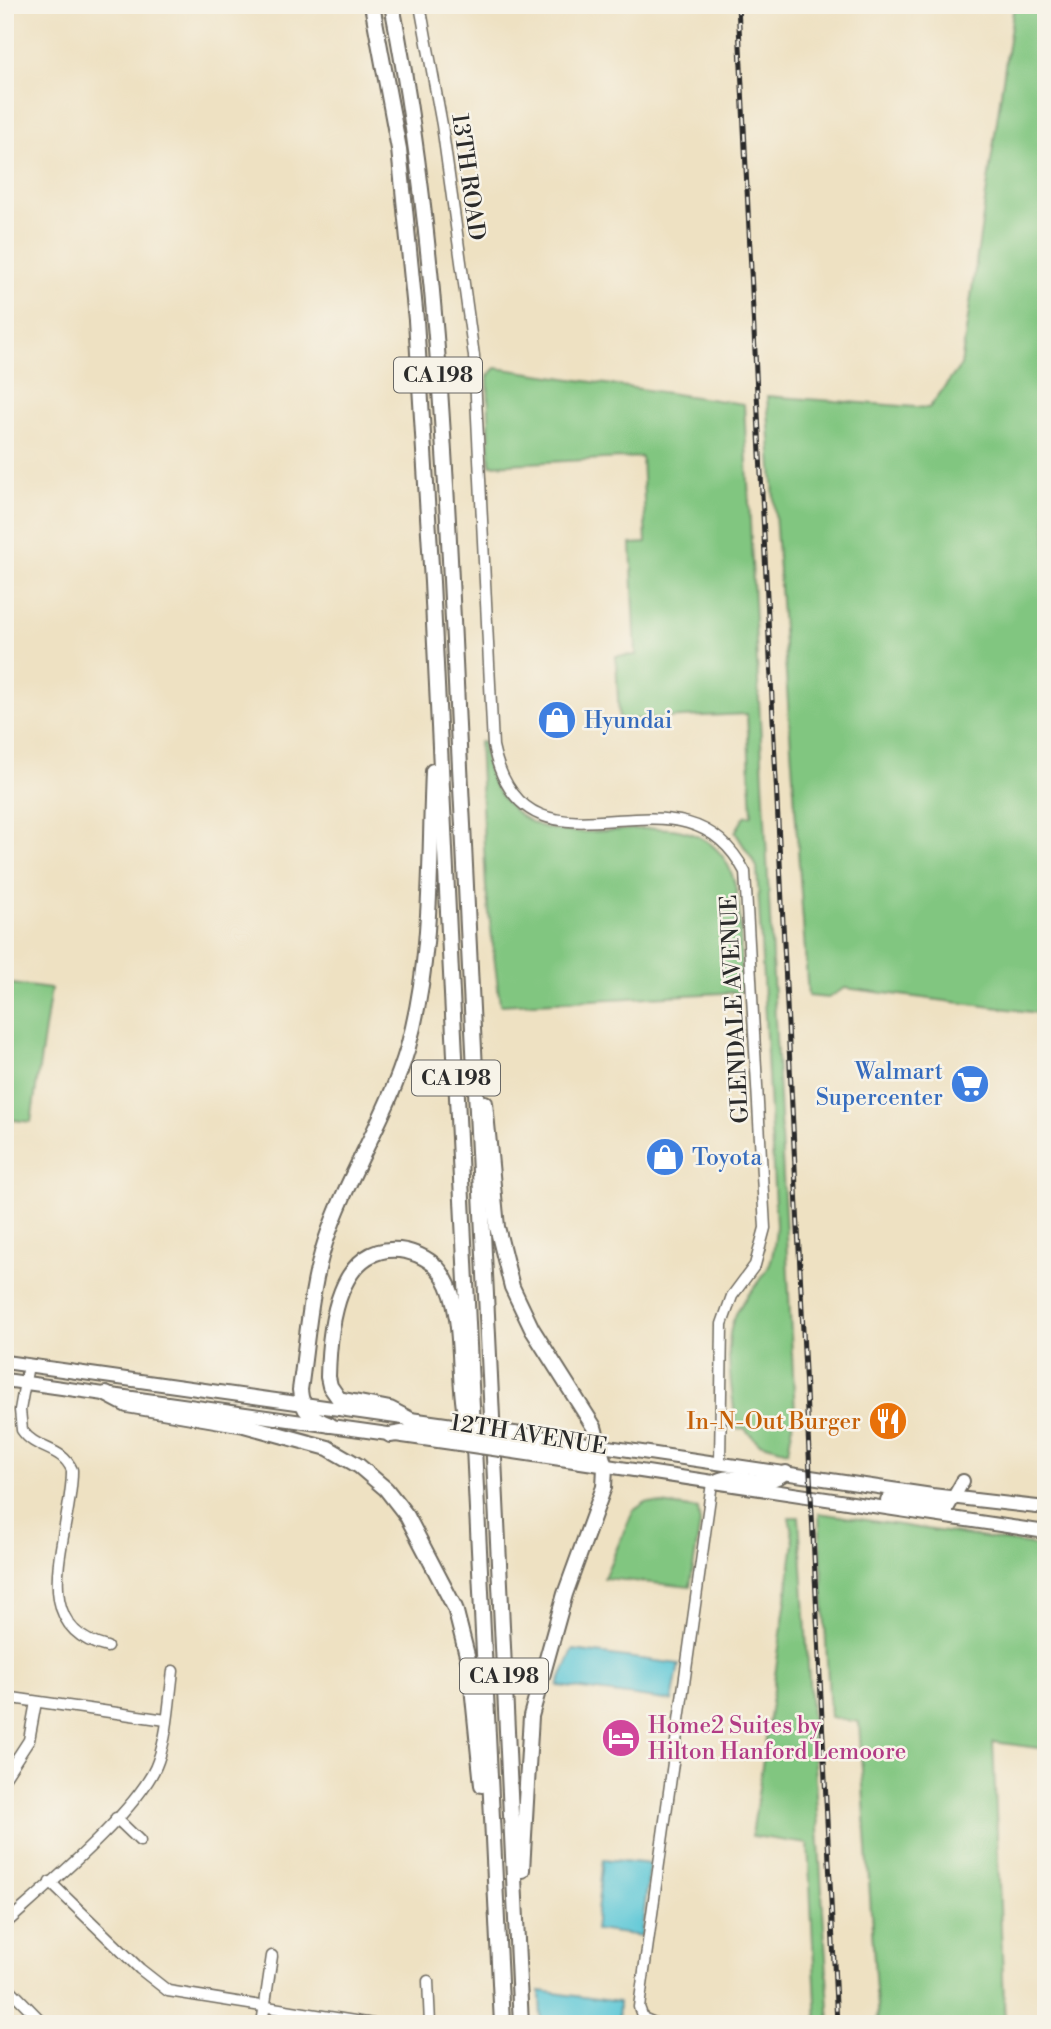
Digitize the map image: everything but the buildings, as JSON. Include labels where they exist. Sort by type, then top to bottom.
[{"type":"highway","name":"CA 198","points":[[372,5],[399,149],[408,224],[437,697],[502,2024]]},
{"type":"highway","name":"CA 198","points":[[392,5],[417,144],[432,282],[468,935],[521,2024]]},
{"type":"highway","points":[[330,1425],[305,1412],[301,1405],[300,1390],[323,1251],[387,1105],[408,1046],[419,998],[428,910],[437,697]]},
{"type":"highway","points":[[468,935],[492,1181],[503,1259],[522,1310],[593,1427],[605,1468],[604,1487],[565,1594],[531,1716],[517,1938]]},
{"type":"highway","points":[[413,1421],[390,1409],[339,1399],[330,1386],[329,1365],[342,1285],[361,1262],[386,1251],[403,1251],[426,1259],[440,1271],[449,1287],[456,1323],[462,1395],[475,1460]]},
{"type":"highway","points":[[106,1394],[127,1405],[244,1425],[328,1448],[373,1476],[398,1503],[447,1589],[466,1648],[496,1902]]},
{"type":"highway","points":[[390,1435],[414,1431],[453,1435],[584,1455],[593,1454],[600,1446]]},
{"type":"main road","name":"12TH AVENUE","points":[[5,1362],[413,1421],[453,1435]]},
{"type":"main road","points":[[5,1380],[390,1435]]},
{"type":"main road","name":"12TH AVENUE","points":[[514,1443],[605,1468],[1046,1532]]},
{"type":"main road","name":"12TH AVENUE","points":[[600,1446],[720,1461],[955,1498],[1046,1508]]},
{"type":"main road","points":[[712,1483],[727,1476],[768,1482],[778,1480],[786,1472]]},
{"type":"main road","points":[[849,1502],[870,1498],[948,1507],[963,1481]]},
{"type":"street","name":"13TH ROAD","points":[[420,5],[439,106],[474,356]]},
{"type":"street","name":"GLENDALE AVENUE","points":[[474,356],[494,746],[503,783],[527,806],[558,821],[573,823],[661,818],[696,824],[731,849],[745,872],[765,1228],[755,1265],[732,1296],[722,1324],[720,1461]]},
{"type":"street","points":[[28,1366],[20,1421],[22,1430],[37,1445],[58,1452],[68,1460],[72,1470],[58,1584],[60,1612],[76,1632],[107,1647]]},
{"type":"street","points":[[657,2024],[643,2018],[639,2007],[712,1483]]},
{"type":"street","points":[[5,1924],[117,1818],[151,1778],[158,1762],[173,1671]]},
{"type":"street","points":[[5,1697],[166,1720]]},
{"type":"street","points":[[5,1777],[29,1740],[36,1702]]},
{"type":"street","points":[[117,1818],[140,1841]]},
{"type":"street","points":[[50,1882],[140,1969],[168,1991],[373,2024]]},
{"type":"street","points":[[262,2024],[272,1956]]},
{"type":"street","points":[[428,1981],[430,2024]]},
{"type":"street","points":[[5,1984],[44,2024]]},
{"type":"green space","points":[[1014,5],[1046,5],[1046,1014],[845,988],[828,998],[808,996],[767,396],[929,408],[961,365]]},
{"type":"green space","points":[[496,368],[744,404],[795,1413],[788,1451],[759,1443],[744,1428],[736,1429],[729,1359],[733,1321],[769,1267],[776,1225],[757,867],[735,832],[745,816],[752,815],[747,714],[619,720],[616,656],[636,655],[631,544],[646,543],[642,457],[490,465],[488,376]]},
{"type":"green space","points":[[479,742],[483,742],[488,770],[499,793],[512,808],[536,824],[564,831],[593,832],[653,828],[681,831],[705,840],[725,860],[736,888],[740,923],[741,992],[500,1005],[486,888]]},
{"type":"green space","points":[[5,983],[51,989],[31,1122],[5,1119]]},
{"type":"green space","points":[[646,1502],[698,1509],[700,1524],[690,1587],[604,1578],[633,1511]]},
{"type":"green space","points":[[819,1513],[1046,1547],[1046,1749],[993,1742],[1005,2024],[878,2024],[859,1722],[830,1717]]},
{"type":"green space","points":[[789,1517],[799,1517],[830,2024],[817,2024],[808,1844],[752,1836],[794,1543]]},
{"type":"water","points":[[573,1650],[679,1664],[672,1701],[558,1686]]},
{"type":"water","points":[[603,1859],[650,1864],[641,1936],[595,1930]]},
{"type":"water","points":[[540,1991],[619,2002],[618,2024],[541,2024]]},
{"type":"railway","points":[[738,5],[837,2024]]},
{"type":"place","name":"Hyundai","points":[[557,720]]},
{"type":"place","name":"Walmart Supercenter","points":[[970,1084]]},
{"type":"place","name":"Toyota","points":[[665,1157]]},
{"type":"place","name":"In-N-Out Burger","points":[[888,1421]]},
{"type":"place","name":"Home2 Suites by Hilton Hanford Lemoore","points":[[621,1738]]}]
